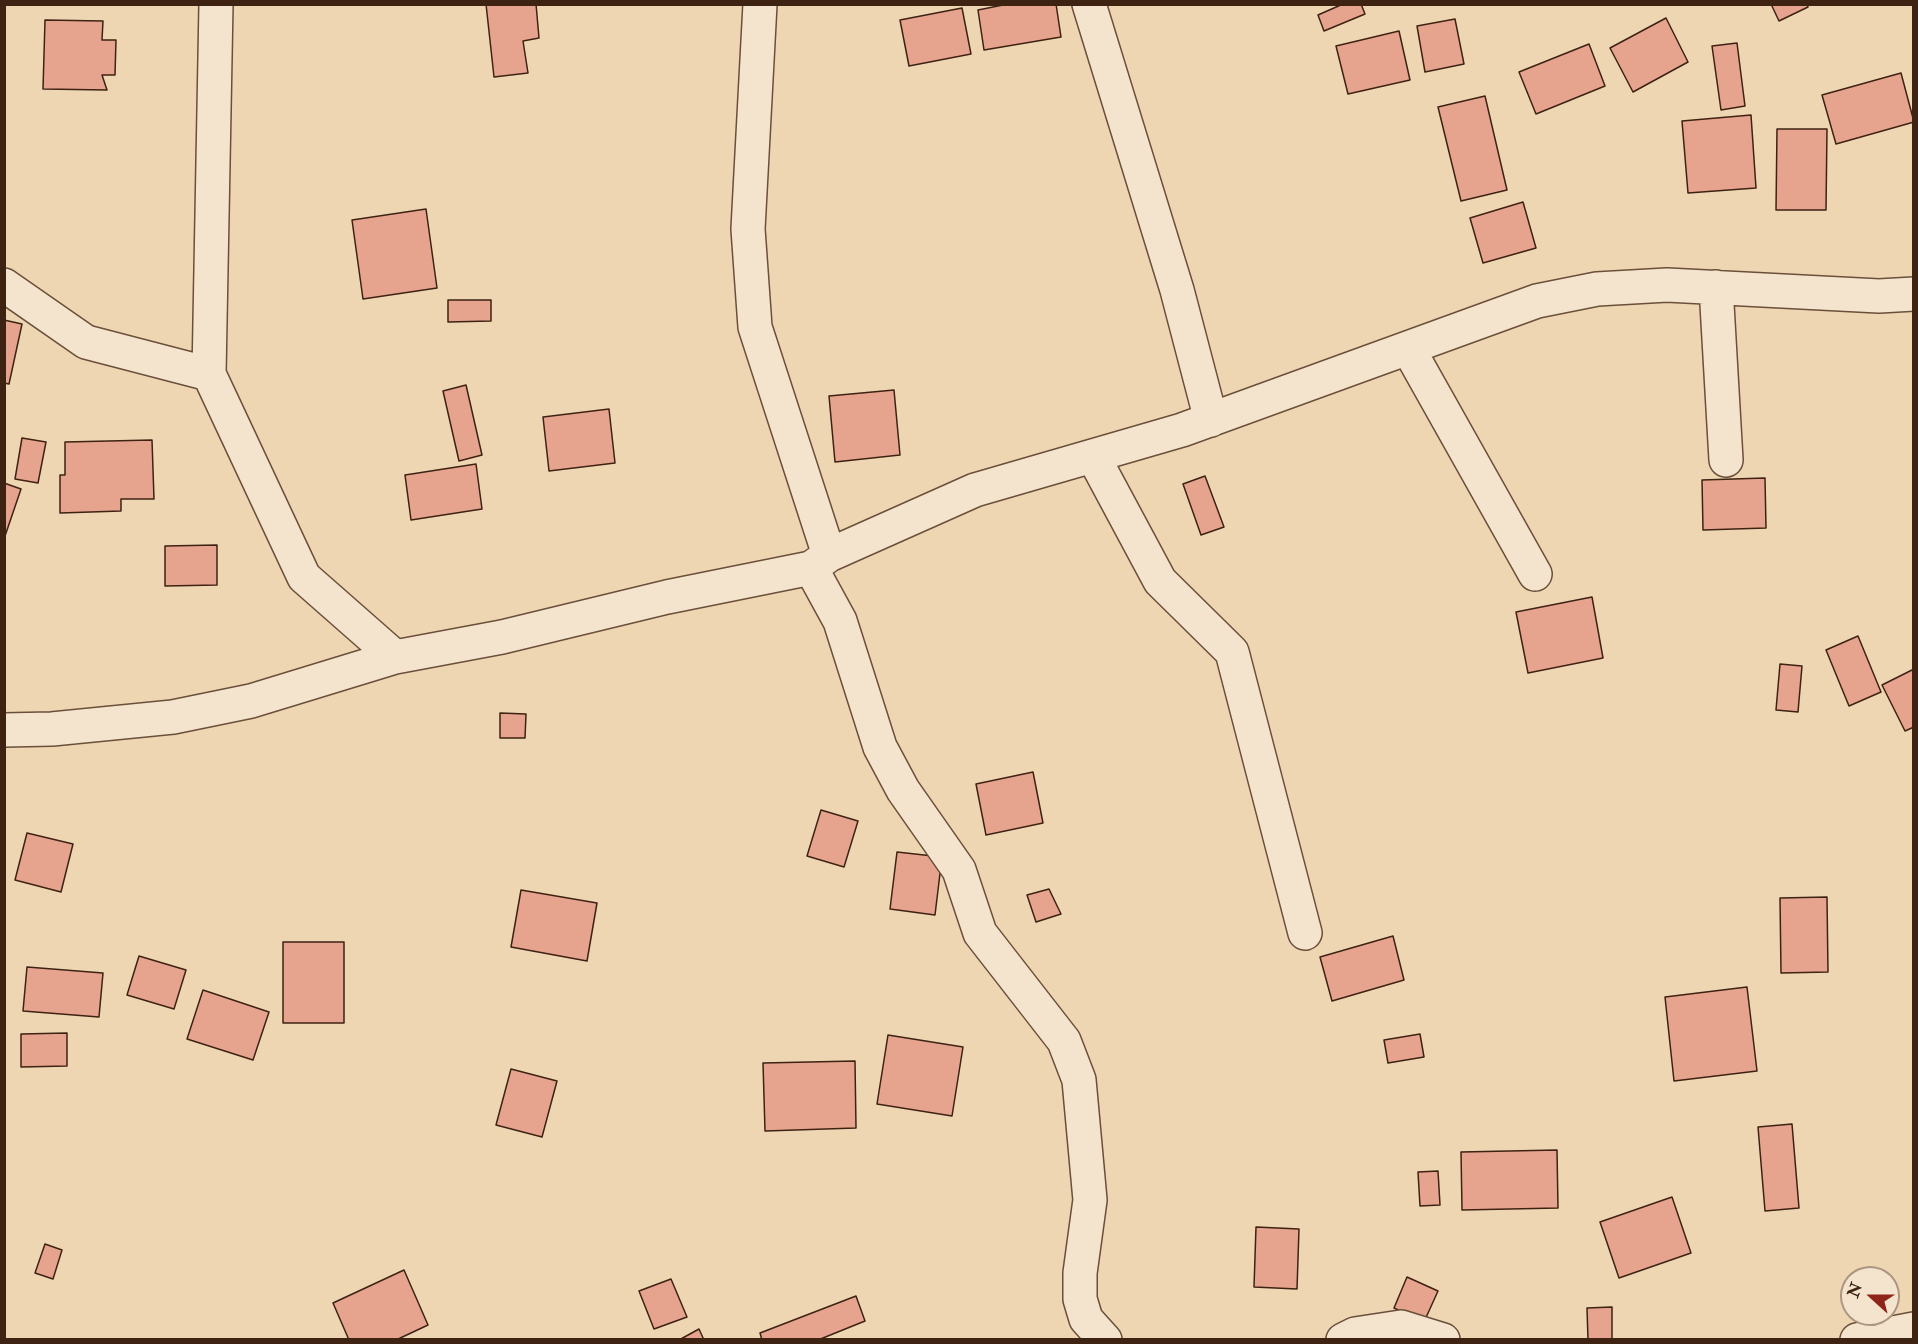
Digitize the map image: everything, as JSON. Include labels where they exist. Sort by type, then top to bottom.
[{"type":"street","points":[[216,4],[209,374],[304,578],[395,657]]},
{"type":"street","points":[[760,4],[748,229],[755,327],[820,561],[880,747],[903,790],[959,870],[980,933],[1064,1041],[1079,1080],[1090,1200],[1080,1273],[1080,1299],[1086,1319],[1105,1340]]},
{"type":"street","points":[[1089,4],[1177,290],[1210,420]]},
{"type":"street","points":[[4,285],[86,342],[209,374]]},
{"type":"street","points":[[4,730],[52,729],[173,717],[251,701],[395,657],[502,638],[820,561],[975,490],[1210,420],[1537,301],[1597,289],[1666,285],[1878,296],[1914,294]]},
{"type":"street","points":[[1716,288],[1726,460]]},
{"type":"street","points":[[1408,348],[1535,574]]},
{"type":"street","points":[[1093,456],[1160,581],[1232,652],[1305,933]]},
{"type":"street","points":[[1343,1340],[1355,1334],[1401,1327],[1443,1340]]},
{"type":"street","points":[[1857,1340],[1914,1329]]},
{"type":"building","points":[[486,4],[536,4],[539,38],[523,41],[528,73],[494,77]]},
{"type":"building","points":[[1008,4],[1056,4],[1061,37],[984,50],[978,10]]},
{"type":"building","points":[[1343,4],[1361,4],[1365,14],[1324,31],[1318,15]]},
{"type":"building","points":[[1771,4],[1807,4],[1808,7],[1779,21]]},
{"type":"building","points":[[962,8],[971,54],[909,66],[900,20]]},
{"type":"building","points":[[1666,18],[1688,62],[1633,92],[1610,48]]},
{"type":"building","points":[[1455,19],[1464,64],[1425,72],[1417,26]]},
{"type":"building","points":[[45,20],[103,21],[102,40],[116,40],[115,75],[102,75],[107,90],[43,89]]},
{"type":"building","points":[[1399,31],[1410,80],[1348,94],[1336,46]]},
{"type":"building","points":[[1737,43],[1745,106],[1721,110],[1712,46]]},
{"type":"building","points":[[1589,44],[1605,86],[1536,114],[1519,72]]},
{"type":"building","points":[[1901,73],[1914,122],[1836,144],[1822,95]]},
{"type":"building","points":[[1485,96],[1507,190],[1461,201],[1438,107]]},
{"type":"building","points":[[1751,115],[1756,188],[1688,193],[1682,121]]},
{"type":"building","points":[[1777,129],[1827,129],[1826,210],[1776,210]]},
{"type":"building","points":[[1523,202],[1536,248],[1483,263],[1470,218]]},
{"type":"building","points":[[426,209],[437,288],[363,299],[352,220]]},
{"type":"building","points":[[448,300],[491,300],[491,321],[448,322]]},
{"type":"building","points":[[4,320],[22,324],[9,384],[4,383]]},
{"type":"building","points":[[466,385],[482,455],[459,461],[443,391]]},
{"type":"building","points":[[894,390],[900,455],[835,462],[829,396]]},
{"type":"building","points":[[609,409],[615,463],[549,471],[543,417]]},
{"type":"building","points":[[22,438],[46,442],[38,483],[15,479]]},
{"type":"building","points":[[152,440],[154,499],[121,499],[121,511],[60,513],[60,475],[65,475],[65,442]]},
{"type":"building","points":[[476,464],[482,509],[411,520],[405,475]]},
{"type":"building","points":[[1205,476],[1224,527],[1201,535],[1183,484]]},
{"type":"building","points":[[1765,478],[1766,528],[1703,530],[1702,480]]},
{"type":"building","points":[[4,483],[21,489],[4,539]]},
{"type":"building","points":[[217,545],[217,585],[165,586],[165,546]]},
{"type":"building","points":[[1592,597],[1603,658],[1528,673],[1516,612]]},
{"type":"building","points":[[1858,636],[1881,692],[1849,706],[1826,650]]},
{"type":"building","points":[[1780,664],[1802,666],[1798,712],[1776,710]]},
{"type":"building","points":[[1914,669],[1914,727],[1905,731],[1882,685]]},
{"type":"building","points":[[500,713],[526,714],[525,738],[500,738]]},
{"type":"building","points":[[1033,772],[1043,823],[986,835],[976,784]]},
{"type":"building","points":[[821,810],[858,821],[844,867],[807,856]]},
{"type":"building","points":[[27,833],[73,844],[61,892],[15,880]]},
{"type":"building","points":[[897,852],[942,857],[935,915],[890,909]]},
{"type":"building","points":[[1049,889],[1061,914],[1036,922],[1027,895]]},
{"type":"building","points":[[521,890],[597,903],[587,961],[511,947]]},
{"type":"building","points":[[1827,897],[1828,972],[1781,973],[1780,898]]},
{"type":"building","points":[[1393,936],[1404,980],[1332,1001],[1320,957]]},
{"type":"building","points":[[283,942],[344,942],[344,1023],[283,1023]]},
{"type":"building","points":[[139,956],[186,970],[174,1009],[127,995]]},
{"type":"building","points":[[27,967],[103,973],[99,1017],[23,1011]]},
{"type":"building","points":[[1747,987],[1757,1071],[1674,1081],[1665,997]]},
{"type":"building","points":[[203,990],[269,1012],[253,1060],[187,1039]]},
{"type":"building","points":[[67,1033],[67,1066],[21,1067],[21,1034]]},
{"type":"building","points":[[1420,1034],[1424,1057],[1388,1063],[1384,1040]]},
{"type":"building","points":[[888,1035],[963,1047],[952,1116],[877,1104]]},
{"type":"building","points":[[855,1061],[856,1128],[765,1131],[763,1063]]},
{"type":"building","points":[[511,1069],[557,1081],[542,1137],[496,1125]]},
{"type":"building","points":[[1792,1124],[1799,1208],[1765,1211],[1758,1127]]},
{"type":"building","points":[[1557,1150],[1558,1208],[1462,1210],[1461,1152]]},
{"type":"building","points":[[1438,1171],[1440,1205],[1420,1206],[1418,1172]]},
{"type":"building","points":[[1672,1197],[1691,1253],[1619,1278],[1600,1222]]},
{"type":"building","points":[[1256,1227],[1299,1229],[1297,1289],[1254,1287]]},
{"type":"building","points":[[45,1244],[62,1250],[53,1279],[35,1273]]},
{"type":"building","points":[[404,1270],[428,1325],[396,1340],[349,1340],[333,1303]]},
{"type":"building","points":[[1407,1277],[1438,1291],[1424,1322],[1394,1308]]},
{"type":"building","points":[[671,1279],[687,1317],[654,1329],[639,1291]]},
{"type":"building","points":[[856,1296],[865,1321],[818,1340],[762,1340],[760,1333]]},
{"type":"building","points":[[1612,1307],[1612,1340],[1588,1340],[1587,1308]]},
{"type":"building","points":[[699,1329],[704,1340],[679,1340]]}]
